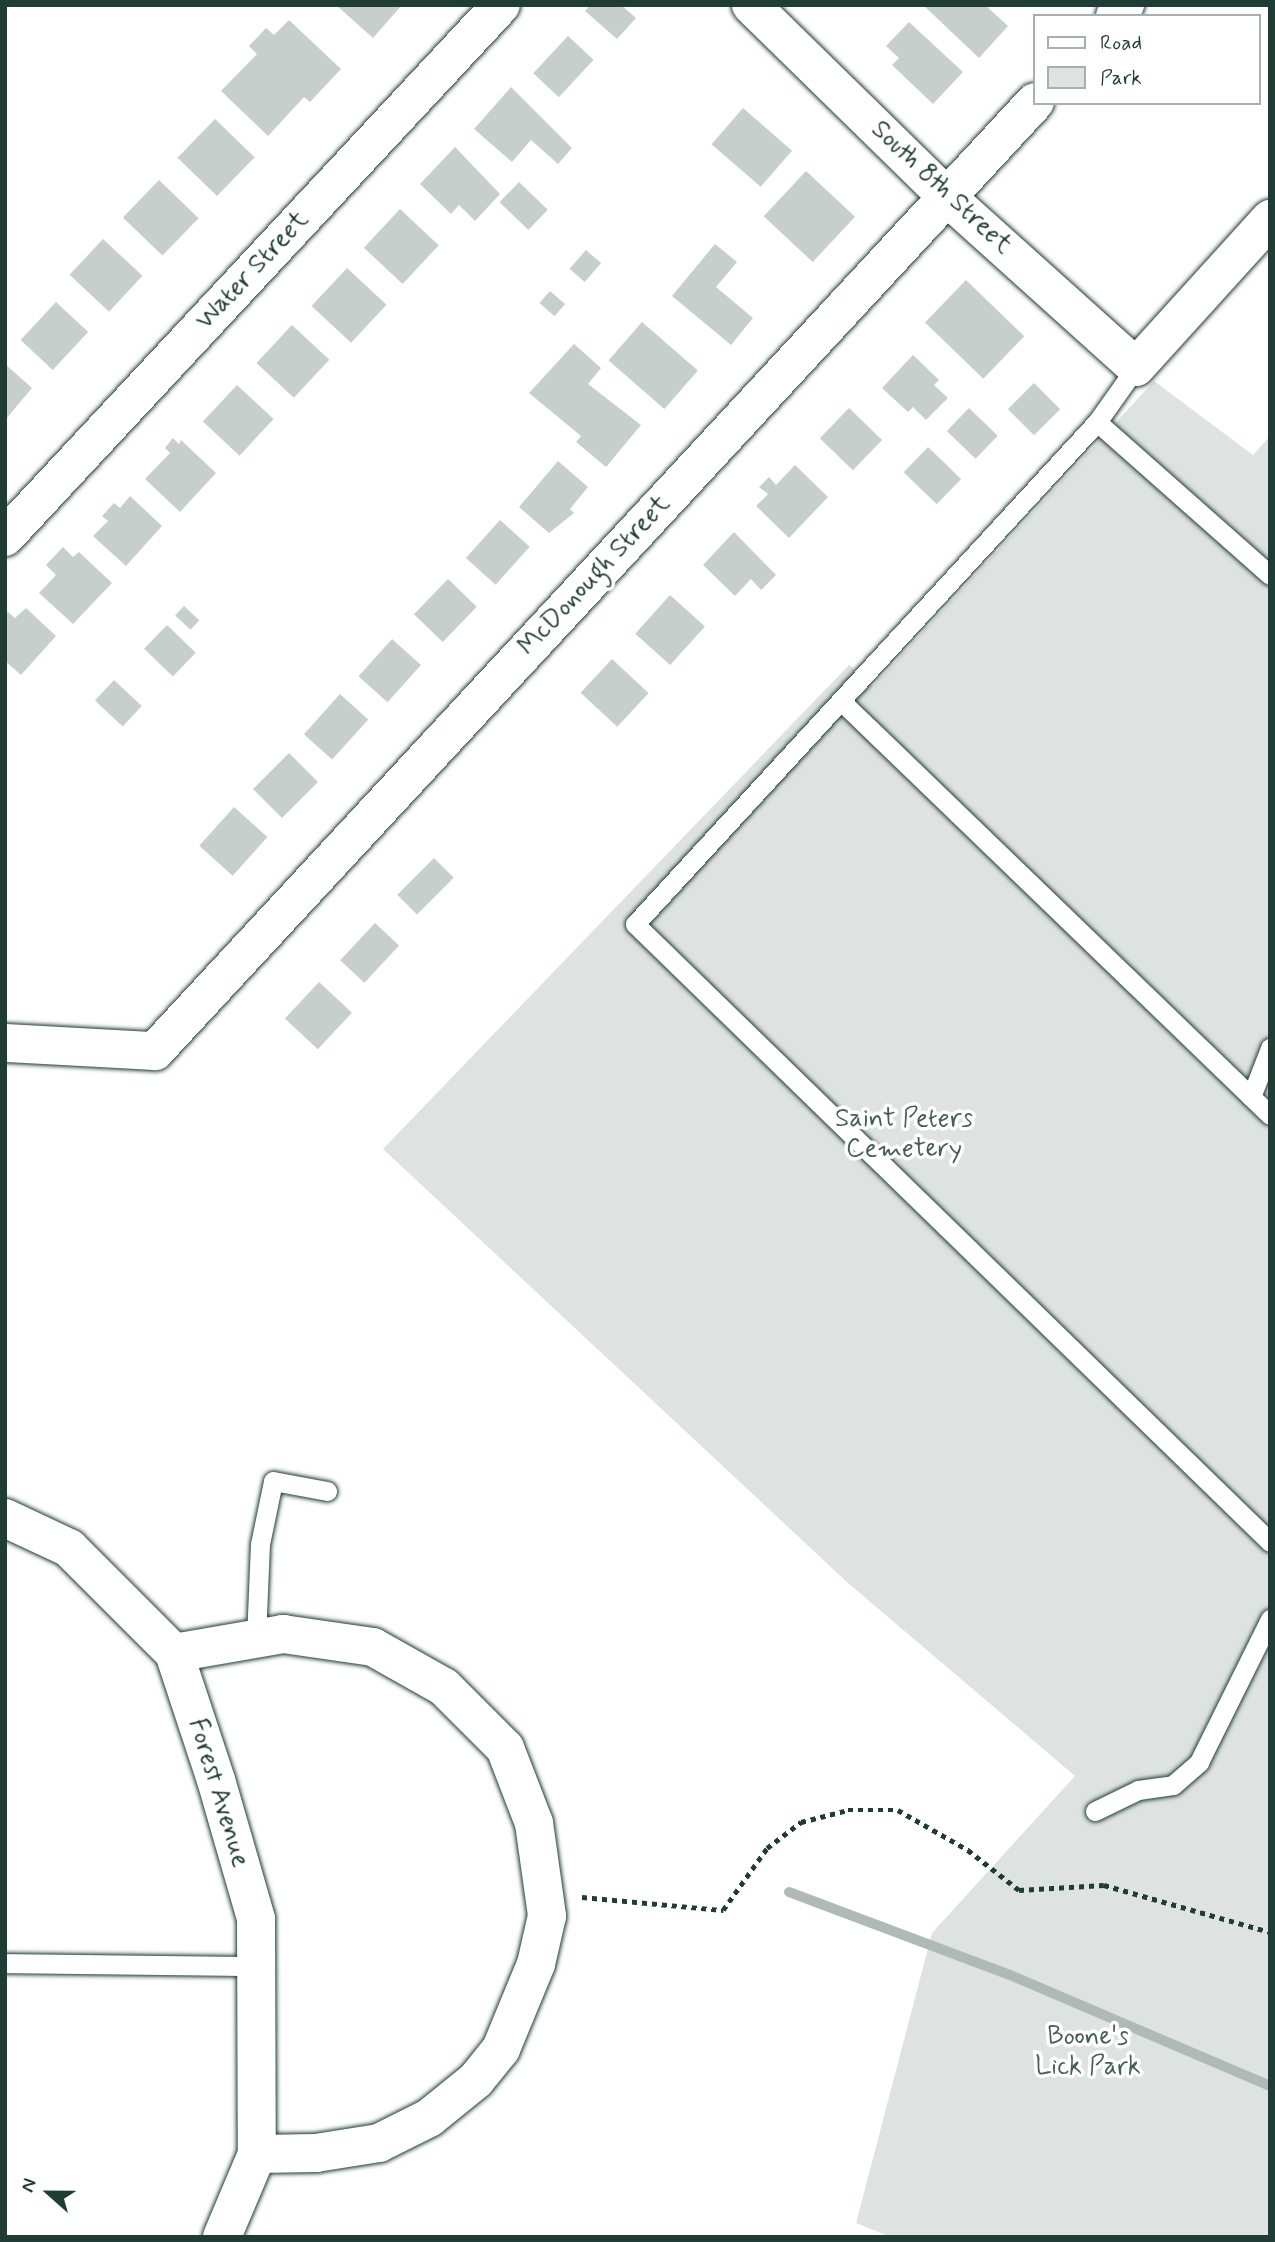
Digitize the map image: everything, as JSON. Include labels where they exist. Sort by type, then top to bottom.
[{"type":"street","name":"Water Street","points":[[5,537],[501,5]]},
{"type":"street","name":"South 8th Street","points":[[756,7],[947,197],[1136,367]]},
{"type":"street","name":"McDonough Street","points":[[5,1043],[155,1051],[1034,103]]},
{"type":"street","points":[[1136,367],[1270,219]]},
{"type":"street","name":"Forest Avenue","points":[[5,1518],[69,1548],[174,1653],[256,1919],[257,2154]]},
{"type":"street","points":[[174,1653],[283,1634],[373,1647],[444,1687],[505,1748],[534,1823],[547,1916],[536,1964],[501,2049],[476,2080],[429,2118],[379,2143],[316,2153],[257,2154],[222,2237]]},
{"type":"lane","points":[[1136,367],[1097,422],[635,924],[1270,1542]]},
{"type":"lane","points":[[1097,422],[1270,575]]},
{"type":"lane","points":[[841,701],[1270,1115]]},
{"type":"lane","points":[[1251,1097],[1270,1048]]},
{"type":"lane","points":[[256,1639],[260,1544],[272,1481],[327,1492]]},
{"type":"lane","points":[[1095,1811],[1139,1790],[1173,1785],[1199,1762],[1270,1619]]},
{"type":"lane","points":[[5,1963],[256,1966]]},
{"type":"path","points":[[544,1893],[723,1910],[767,1848],[801,1822],[848,1810],[898,1810],[968,1850],[1018,1890],[1104,1885],[1270,1933]]},
{"type":"green space","name":"Saint Peters Cemetery","points":[[1154,381],[1253,455],[1270,436],[1270,2237],[891,2237],[856,2223],[932,1933],[1075,1776],[848,1583],[383,1149],[849,665],[873,686]]},
{"type":"building","points":[[336,5],[402,5],[373,38]]},
{"type":"building","points":[[590,5],[621,5],[636,18],[617,39],[585,11]]},
{"type":"building","points":[[923,5],[985,5],[1008,26],[979,58]]},
{"type":"building","points":[[289,20],[341,69],[310,102],[304,97],[268,136],[221,91],[257,54],[249,46],[266,28],[274,35]]},
{"type":"building","points":[[909,22],[963,72],[933,104],[892,65],[899,58],[886,46]]},
{"type":"building","points":[[568,36],[594,60],[559,97],[533,73]]},
{"type":"building","points":[[511,87],[572,148],[558,164],[531,140],[512,162],[474,129]]},
{"type":"building","points":[[743,108],[792,151],[761,187],[712,144]]},
{"type":"building","points":[[215,119],[255,157],[217,196],[177,158]]},
{"type":"building","points":[[455,147],[500,194],[475,221],[459,205],[451,214],[420,184]]},
{"type":"building","points":[[806,171],[855,217],[813,262],[764,216]]},
{"type":"building","points":[[159,180],[199,218],[162,256],[123,217]]},
{"type":"building","points":[[519,182],[548,210],[528,230],[500,202]]},
{"type":"building","points":[[400,209],[439,245],[403,284],[364,248]]},
{"type":"building","points":[[103,239],[142,276],[109,312],[70,275]]},
{"type":"building","points":[[715,244],[737,262],[716,287],[753,318],[731,345],[672,296]]},
{"type":"building","points":[[586,250],[601,263],[585,282],[570,269]]},
{"type":"building","points":[[347,268],[386,305],[351,343],[312,306]]},
{"type":"building","points":[[966,280],[1024,336],[983,379],[925,322]]},
{"type":"building","points":[[550,291],[565,304],[555,316],[540,303]]},
{"type":"building","points":[[56,302],[88,332],[53,370],[21,340]]},
{"type":"building","points":[[642,322],[698,371],[664,409],[609,360]]},
{"type":"building","points":[[292,325],[329,360],[294,398],[257,363]]},
{"type":"building","points":[[574,344],[601,368],[588,384],[641,425],[606,467],[576,442],[581,436],[529,393]]},
{"type":"building","points":[[913,355],[939,380],[934,385],[948,398],[926,420],[913,407],[908,412],[882,388]]},
{"type":"building","points":[[5,364],[32,388],[5,420]]},
{"type":"building","points":[[1034,383],[1060,409],[1034,435],[1008,409]]},
{"type":"building","points":[[237,385],[274,419],[239,456],[203,422]]},
{"type":"building","points":[[849,408],[882,440],[853,470],[820,438]]},
{"type":"building","points":[[969,408],[998,436],[976,459],[947,431]]},
{"type":"building","points":[[173,438],[179,444],[181,440],[216,473],[180,512],[145,479],[170,453],[165,448]]},
{"type":"building","points":[[928,447],[961,479],[937,504],[904,472]]},
{"type":"building","points":[[558,461],[588,487],[570,509],[574,513],[549,533],[519,507]]},
{"type":"building","points":[[795,465],[828,497],[789,538],[756,506],[768,494],[759,487],[769,477],[776,485]]},
{"type":"building","points":[[130,496],[162,526],[126,566],[93,536],[108,521],[102,516],[114,503],[120,508]]},
{"type":"building","points":[[500,520],[530,547],[496,585],[466,558]]},
{"type":"building","points":[[734,532],[776,575],[761,590],[751,579],[735,596],[703,565]]},
{"type":"building","points":[[63,547],[73,557],[79,552],[112,583],[73,624],[39,593],[56,575],[46,565]]},
{"type":"building","points":[[448,579],[477,607],[443,642],[414,614]]},
{"type":"building","points":[[670,595],[705,626],[670,665],[635,634]]},
{"type":"building","points":[[184,606],[199,620],[190,630],[175,616]]},
{"type":"building","points":[[26,608],[56,636],[21,675],[5,661],[5,615],[8,612],[15,618]]},
{"type":"building","points":[[167,625],[196,653],[173,677],[144,649]]},
{"type":"building","points":[[392,639],[421,665],[388,702],[359,676]]},
{"type":"building","points":[[612,659],[649,693],[617,727],[581,693]]},
{"type":"building","points":[[114,680],[142,706],[123,726],[95,700]]},
{"type":"building","points":[[340,694],[368,719],[332,760],[304,734]]},
{"type":"building","points":[[289,753],[318,782],[282,818],[253,789]]},
{"type":"building","points":[[234,807],[267,837],[233,876],[199,846]]},
{"type":"building","points":[[434,858],[454,878],[417,915],[397,895]]},
{"type":"building","points":[[375,923],[399,946],[364,983],[340,960]]},
{"type":"building","points":[[319,982],[352,1013],[318,1049],[285,1019]]},
{"type":"waterway","points":[[789,1892],[1010,1975],[1270,2086]]},
{"type":"park label","name":"Boone's Lick Park","points":[[1088,2053]]}]
